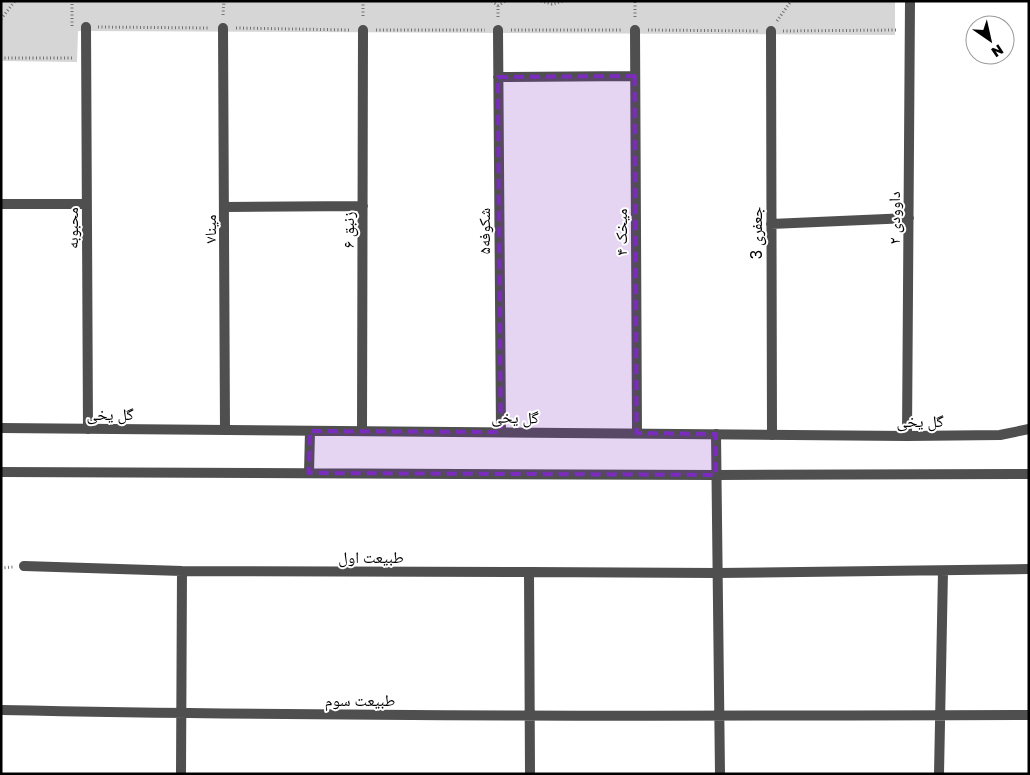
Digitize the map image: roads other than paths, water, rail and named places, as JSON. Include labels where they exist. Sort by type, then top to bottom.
[{"type":"street","name":"داوودی ۲","points":[[907,436],[910,1]]},
{"type":"street","name":"محبوبه","points":[[86,27],[88,429]]},
{"type":"street","name":"مینا۷","points":[[223,28],[225,430]]},
{"type":"street","name":"زنبق ۶","points":[[362,431],[363,30]]},
{"type":"street","name":"شکوفه۵","points":[[498,30],[501,432]]},
{"type":"street","name":"میخک ۴","points":[[635,30],[637,433]]},
{"type":"street","name":"3 جعفری","points":[[771,31],[772,435]]},
{"type":"street","points":[[498,77],[635,76]]},
{"type":"street","points":[[1,204],[87,204]]},
{"type":"street","points":[[225,207],[363,206]]},
{"type":"street","points":[[771,224],[909,218]]},
{"type":"street","name":"گل یخی","points":[[1,428],[907,436],[1000,435],[1029,429]]},
{"type":"street","points":[[310,430],[310,473]]},
{"type":"street","points":[[716,434],[720,774]]},
{"type":"street","points":[[1,472],[716,475],[1029,474]]},
{"type":"street","name":"طبیعت اول","points":[[24,566],[182,571],[718,573],[1029,569]]},
{"type":"street","points":[[939,774],[943,570]]},
{"type":"street","points":[[182,571],[182,774]]},
{"type":"street","points":[[529,572],[530,774]]},
{"type":"street","name":"طبیعت سوم","points":[[1,710],[182,714],[529,716],[1029,714]]}]
